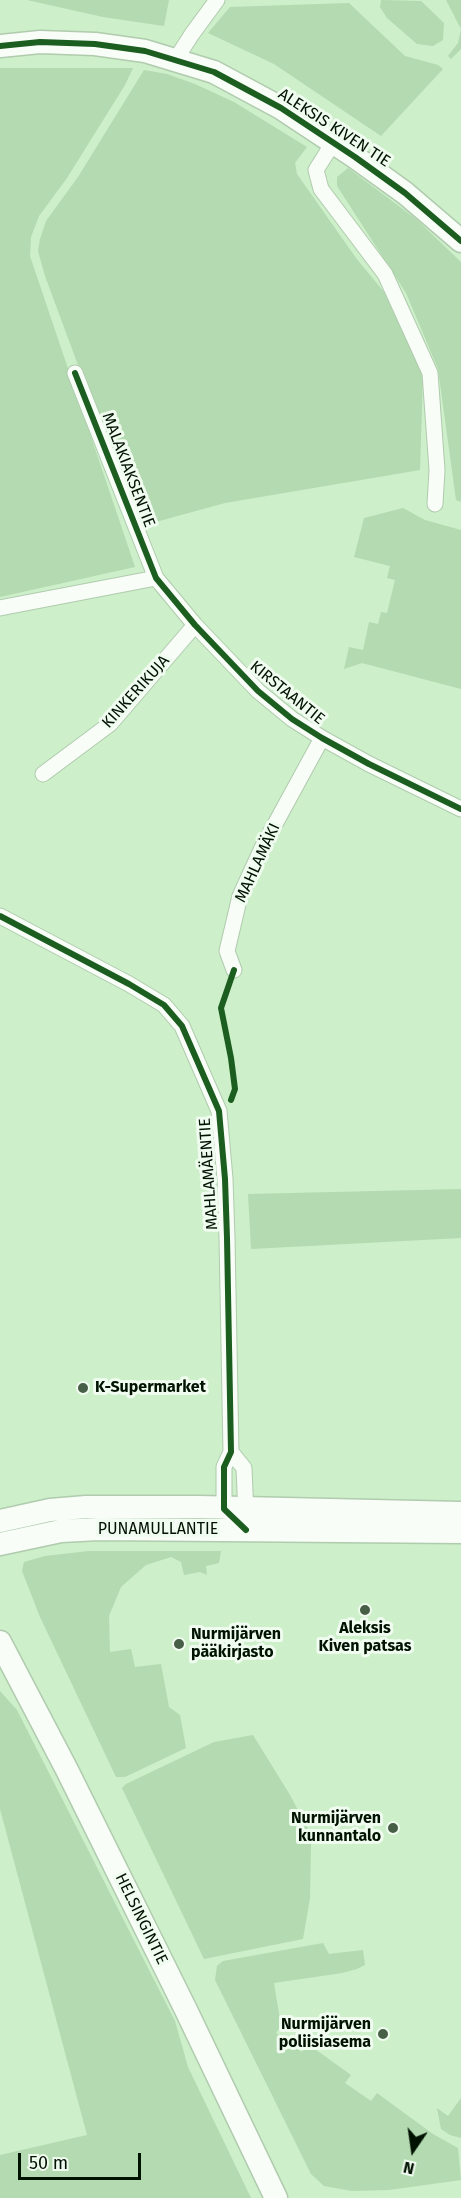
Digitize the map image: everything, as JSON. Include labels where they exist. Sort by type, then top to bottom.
[{"type":"street","points":[[176,59],[217,0]]},
{"type":"street","name":"ALEKSIS KIVEN TIE","points":[[0,46],[40,42],[95,44],[145,51],[214,72],[281,108],[333,143],[405,193],[461,241]]},
{"type":"street","points":[[333,143],[316,170],[321,189],[385,274],[430,373],[437,470],[435,504]]},
{"type":"street","name":"MALAKIAKSENTIE","points":[[75,373],[156,578]]},
{"type":"street","points":[[0,608],[156,578]]},
{"type":"street","name":"KIRSTAANTIE","points":[[156,578],[195,625],[258,691],[292,718],[322,738],[461,809]]},
{"type":"street","name":"KINKERIKUJA","points":[[43,774],[110,724],[195,625]]},
{"type":"street","name":"MAHLAMÄKI","points":[[234,970],[227,951],[240,896],[262,848],[322,738]]},
{"type":"street","name":"MAHLAMÄENTIE","points":[[0,916],[164,1005],[182,1026],[219,1111],[225,1179],[231,1452],[224,1467],[238,1516]]},
{"type":"street","name":"MAHLAMÄENTIE","points":[[231,1452],[244,1468],[238,1516]]},
{"type":"street","name":"PUNAMULLANTIE","points":[[0,1521],[50,1510],[86,1507],[461,1532]]},
{"type":"street","name":"PUNAMULLANTIE","points":[[0,1544],[61,1531],[238,1516],[461,1513]]},
{"type":"street","name":"HELSINGINTIE","points":[[0,1642],[181,1999],[276,2198]]},
{"type":"green space","points":[[27,0],[169,0],[164,26],[103,17]]},
{"type":"green space","points":[[381,0],[421,1],[444,23],[443,40],[433,46],[417,44],[387,18],[380,7]]},
{"type":"green space","points":[[446,0],[461,0],[461,29]]},
{"type":"green space","points":[[349,3],[405,56],[438,65],[443,69],[381,136],[274,64],[208,33],[230,7]]},
{"type":"green space","points":[[461,29],[461,49],[451,59],[448,56],[458,43]]},
{"type":"green space","points":[[0,68],[133,68],[125,85],[67,178],[39,216],[31,237],[30,256],[135,567],[0,597]]},
{"type":"green space","points":[[144,70],[167,74],[234,102],[307,147],[295,163],[297,174],[356,258],[384,292],[423,376],[420,470],[225,503],[141,526],[105,438],[45,276],[38,251],[46,221],[78,177]]},
{"type":"green space","points":[[348,168],[416,219],[461,262],[461,502],[456,500],[438,369],[406,293],[337,186],[337,177]]},
{"type":"green space","points":[[403,508],[425,520],[461,530],[461,689],[362,663],[344,669],[349,647],[363,650],[369,622],[378,624],[381,612],[387,613],[395,580],[387,578],[390,566],[354,557],[364,518]]},
{"type":"green space","points":[[461,1189],[461,1238],[251,1249],[248,1194]]},
{"type":"green space","points":[[89,1551],[221,1551],[219,1563],[206,1566],[207,1575],[200,1572],[184,1575],[181,1562],[171,1557],[146,1565],[121,1587],[109,1616],[110,1652],[131,1649],[135,1667],[161,1664],[169,1707],[180,1715],[186,1748],[125,1777],[116,1777],[40,1617],[22,1571],[24,1562],[45,1556]]},
{"type":"green space","points":[[0,1691],[17,1710],[175,2021],[188,2067],[251,2198],[0,2198],[0,2155],[87,2135],[0,1809]]},
{"type":"green space","points":[[253,1735],[309,1831],[311,1844],[310,1898],[303,1939],[204,1959],[122,1788],[214,1742]]},
{"type":"green space","points":[[323,1943],[329,1954],[363,1950],[365,1965],[342,1973],[274,1983],[281,2026],[276,2033],[302,2052],[308,2044],[351,2075],[345,2083],[371,2101],[377,2093],[433,2134],[458,2148],[461,2180],[389,2190],[352,2191],[324,2186],[311,2174],[215,1980],[217,1966],[223,1961]]},
{"type":"green space","points":[[461,2098],[461,2138],[441,2129],[437,2108],[448,2116]]},
{"type":"cycle path","points":[[0,46],[40,42],[95,44],[145,51],[214,72],[281,108],[355,157],[405,193],[461,241]]},
{"type":"cycle path","points":[[75,373],[156,578],[195,625],[258,691],[292,719],[369,764],[461,809]]},
{"type":"cycle path","points":[[0,916],[164,1005],[182,1026],[219,1111],[225,1179],[231,1452],[224,1467],[224,1509],[246,1530]]},
{"type":"cycle path","points":[[231,1100],[235,1089],[221,1008],[234,970]]},
{"type":"place","name":"K-Supermarket","points":[[83,1388]]},
{"type":"place","name":"Aleksis Kiven patsas","points":[[365,1610]]},
{"type":"place","name":"Nurmijärven pääkirjasto","points":[[179,1644]]},
{"type":"place","name":"Nurmijärven kunnantalo","points":[[393,1828]]},
{"type":"place","name":"Nurmijärven poliisiasema","points":[[383,2034]]}]
